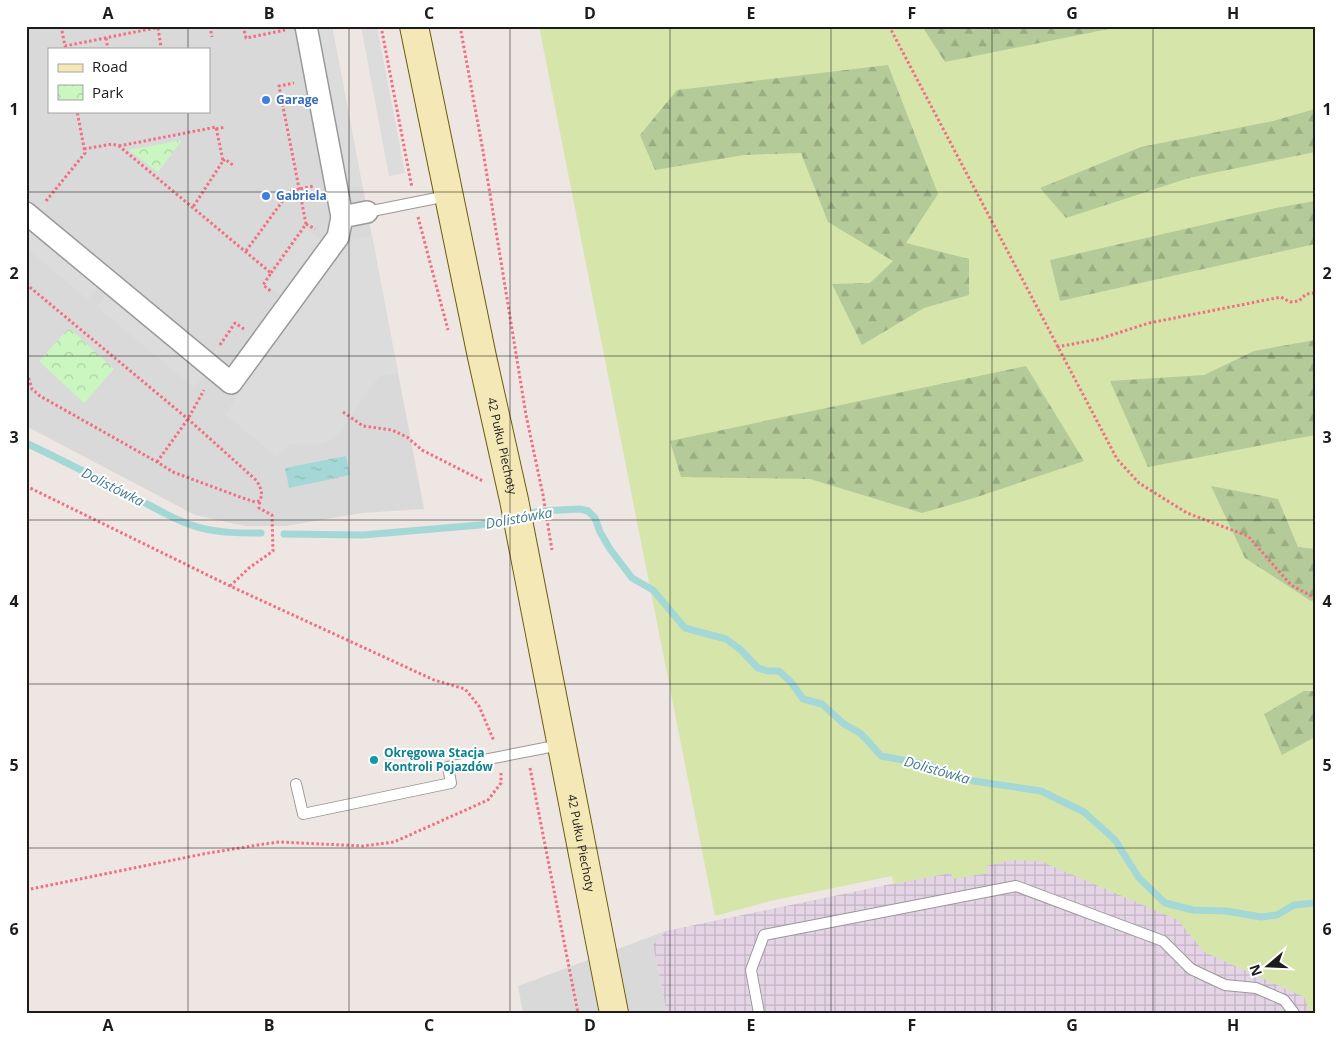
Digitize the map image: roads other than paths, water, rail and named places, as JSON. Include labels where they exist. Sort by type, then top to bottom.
[{"type":"street","name":"42 Pułku Piechoty","points":[[414,26],[448,196],[514,500],[614,1013]]},
{"type":"street","points":[[29,216],[230,383],[338,237],[342,217],[298,28]]},
{"type":"street","points":[[342,217],[367,212]]},
{"type":"lane","points":[[367,212],[448,196]]},
{"type":"lane","points":[[296,784],[303,814],[451,783],[448,767],[561,745]]},
{"type":"lane","points":[[760,1013],[751,970],[764,935],[1016,886],[1163,941],[1191,969],[1225,985],[1256,988],[1284,1000],[1294,1013]]},
{"type":"water","points":[[346,456],[350,475],[289,488],[285,468]]},
{"type":"waterway","name":"Dolistówka","points":[[26,443],[183,522],[216,531],[261,533]]},
{"type":"waterway","name":"Dolistówka","points":[[523,515],[541,511],[580,509],[588,511],[595,518],[600,532],[610,549],[632,578],[653,590],[685,628],[726,639],[741,650],[758,668],[768,671],[779,671],[791,682],[803,699],[822,704],[844,724],[860,733],[881,756],[924,764],[974,781],[1041,791],[1084,812],[1115,840],[1139,878],[1165,903],[1193,910],[1226,911],[1261,917],[1277,915],[1294,905],[1315,903]]},
{"type":"waterway","name":"Dolistówka","points":[[284,534],[363,535],[480,525],[512,518]]},
{"type":"place","name":"Garage","points":[[266,100]]},
{"type":"place","name":"Gabriela","points":[[266,196]]},
{"type":"place","name":"Okręgowa Stacja Kontroli Pojazdów","points":[[374,760]]}]
